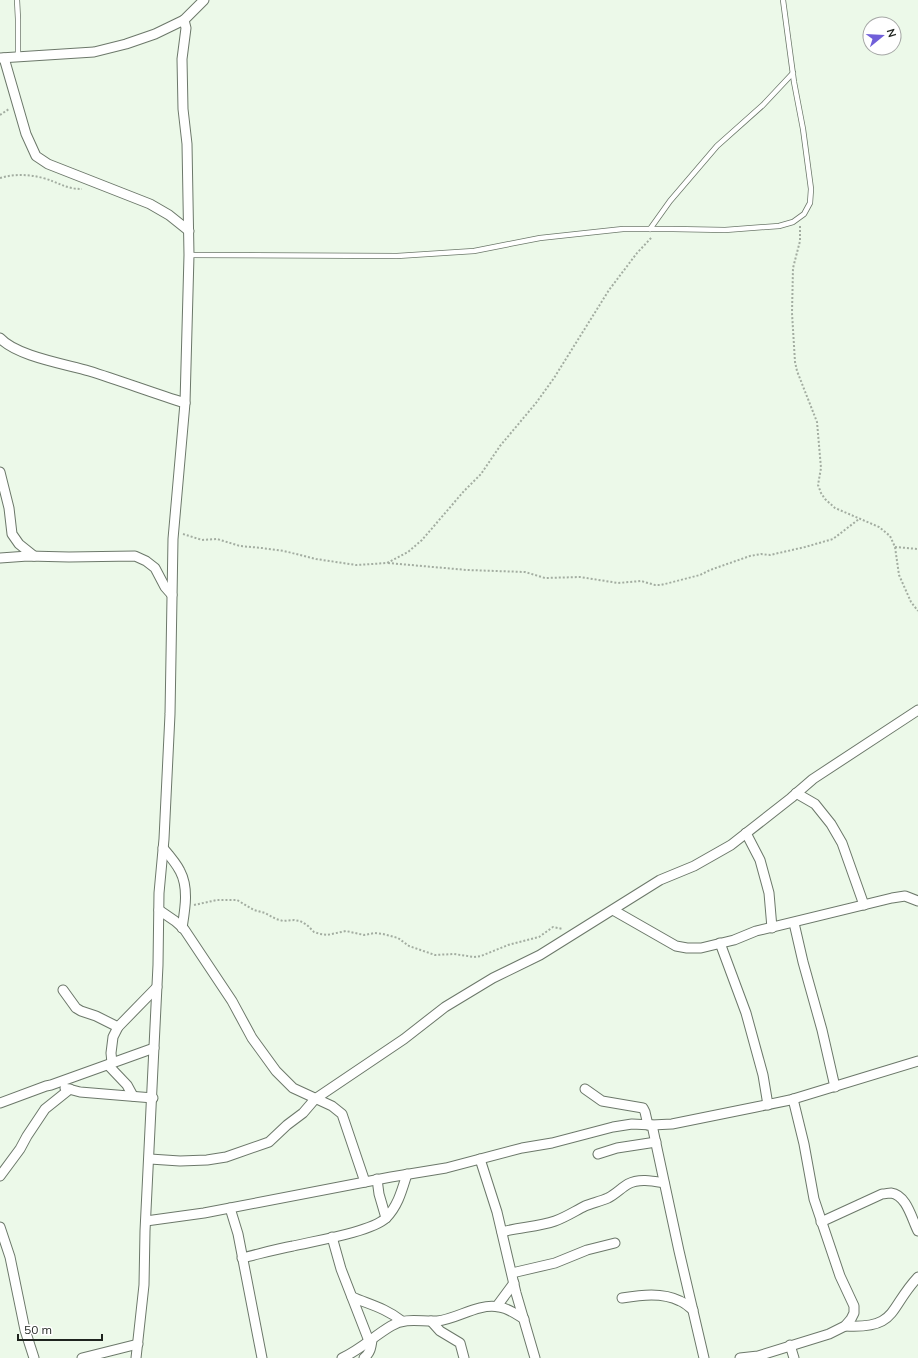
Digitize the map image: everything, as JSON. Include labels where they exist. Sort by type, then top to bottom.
[{"type":"street","points":[[189,231],[169,215],[150,204],[48,164],[36,156],[26,134],[2,58],[94,52],[126,44],[155,34],[184,20],[204,0]]},
{"type":"street","points":[[136,1358],[144,1285],[153,1098],[159,910],[170,714],[174,532],[185,403],[189,231],[187,144],[183,109],[182,59],[186,28],[184,20]]},
{"type":"street","points":[[0,338],[4,342],[24,352],[89,371],[185,403]]},
{"type":"street","points":[[0,472],[9,508],[12,534],[19,544],[34,556]]},
{"type":"street","points":[[0,558],[34,556],[135,556],[146,561],[155,568],[165,587],[172,596]]},
{"type":"street","points":[[150,1159],[180,1161],[207,1160],[226,1157],[269,1142],[287,1125],[303,1113],[315,1099],[404,1039],[445,1007],[493,978],[540,955],[660,880],[694,866],[731,845],[824,771],[918,710]]},
{"type":"street","points":[[796,793],[815,804],[831,824],[842,843],[864,905]]},
{"type":"street","points":[[746,833],[760,860],[769,893],[772,928]]},
{"type":"street","points":[[163,848],[180,870],[184,881],[185,893],[182,928]]},
{"type":"street","points":[[613,910],[676,946],[701,948],[734,940],[756,931],[892,898],[906,896],[916,898]]},
{"type":"street","points":[[159,910],[182,928],[232,1001],[252,1038],[276,1071],[292,1088],[332,1106],[342,1114],[365,1182]]},
{"type":"street","points":[[794,923],[822,1030],[835,1087]]},
{"type":"street","points":[[720,943],[746,1013],[763,1075],[768,1105]]},
{"type":"street","points":[[133,1096],[127,1085],[110,1064],[113,1037],[118,1027],[157,987]]},
{"type":"street","points":[[63,990],[76,1008],[118,1027]]},
{"type":"street","points":[[0,1103],[154,1048]]},
{"type":"street","points":[[146,1221],[230,1208],[377,1179],[446,1168],[522,1148],[552,1143],[613,1127],[632,1124],[672,1124],[768,1105],[835,1087],[918,1061]]},
{"type":"street","points":[[51,1085],[80,1092],[153,1098]]},
{"type":"street","points":[[0,1176],[20,1149],[45,1109],[70,1089]]},
{"type":"street","points":[[584,1089],[602,1101],[643,1108],[645,1112],[656,1142],[704,1358]]},
{"type":"street","points":[[740,1358],[756,1357],[790,1345],[829,1334],[844,1326],[851,1319],[854,1313],[854,1306],[840,1276],[814,1199],[804,1144],[793,1099]]},
{"type":"street","points":[[598,1154],[617,1148],[656,1142]]},
{"type":"street","points":[[480,1159],[502,1232],[534,1358]]},
{"type":"street","points":[[242,1258],[372,1226],[386,1218],[393,1210],[407,1174]]},
{"type":"street","points":[[377,1179],[379,1194],[386,1218]]},
{"type":"street","points":[[502,1232],[512,1229],[542,1225],[555,1221],[607,1198],[617,1193],[628,1184],[636,1181],[653,1181],[664,1183]]},
{"type":"street","points":[[821,1222],[882,1194],[893,1193],[902,1198],[906,1204],[918,1231]]},
{"type":"street","points":[[230,1208],[238,1234],[262,1358]]},
{"type":"street","points":[[0,1227],[10,1257],[25,1330],[34,1358]]},
{"type":"street","points":[[332,1237],[341,1269],[370,1341],[370,1349],[364,1358]]},
{"type":"street","points":[[512,1273],[555,1263],[587,1250],[615,1243]]},
{"type":"street","points":[[844,1326],[860,1327],[873,1325],[891,1316],[905,1293],[918,1277]]},
{"type":"street","points":[[497,1306],[514,1283]]},
{"type":"street","points":[[622,1298],[644,1295],[666,1296],[680,1300],[693,1310]]},
{"type":"street","points":[[352,1297],[380,1307],[402,1321]]},
{"type":"street","points":[[342,1358],[402,1321],[431,1321],[449,1318],[482,1307],[497,1306],[505,1308],[524,1319]]},
{"type":"street","points":[[431,1321],[440,1331],[460,1343],[464,1358]]},
{"type":"street","points":[[82,1358],[138,1344]]},
{"type":"street","points":[[790,1345],[794,1358]]},
{"type":"lane","points":[[17,0],[18,57]]},
{"type":"lane","points":[[189,255],[398,256],[474,251],[540,238],[623,229],[725,230],[779,226],[793,222],[804,214],[810,203],[811,189],[783,0]]},
{"type":"lane","points":[[650,229],[670,201],[717,146],[763,105],[793,73]]},
{"type":"path","points":[[0,178],[11,175],[29,175],[44,178],[70,189],[83,189]]},
{"type":"path","points":[[800,217],[800,241],[793,268],[792,313],[795,362],[797,371],[814,411],[817,422],[821,468],[818,485],[820,493],[830,505],[879,527],[890,536],[895,547],[899,575],[911,602],[918,611]]},
{"type":"path","points":[[387,563],[408,552],[422,540],[464,491],[481,474],[500,446],[536,403],[554,378],[609,290],[637,252],[660,229]]},
{"type":"path","points":[[174,532],[202,540],[217,539],[240,546],[262,548],[316,559],[356,565],[387,563],[468,570],[524,572],[545,578],[580,577],[618,583],[641,581],[661,585],[700,575],[714,568],[750,556],[761,554],[770,555],[833,539],[859,519]]},
{"type":"path","points":[[895,547],[918,549]]},
{"type":"path","points":[[184,909],[208,901],[228,899],[237,900],[254,910],[265,913],[276,919],[283,921],[300,920],[314,932],[320,934],[346,931],[364,935],[375,933],[383,934],[398,938],[409,946],[435,955],[454,954],[474,957],[481,956],[508,945],[539,937],[553,927],[561,928],[575,934]]}]
